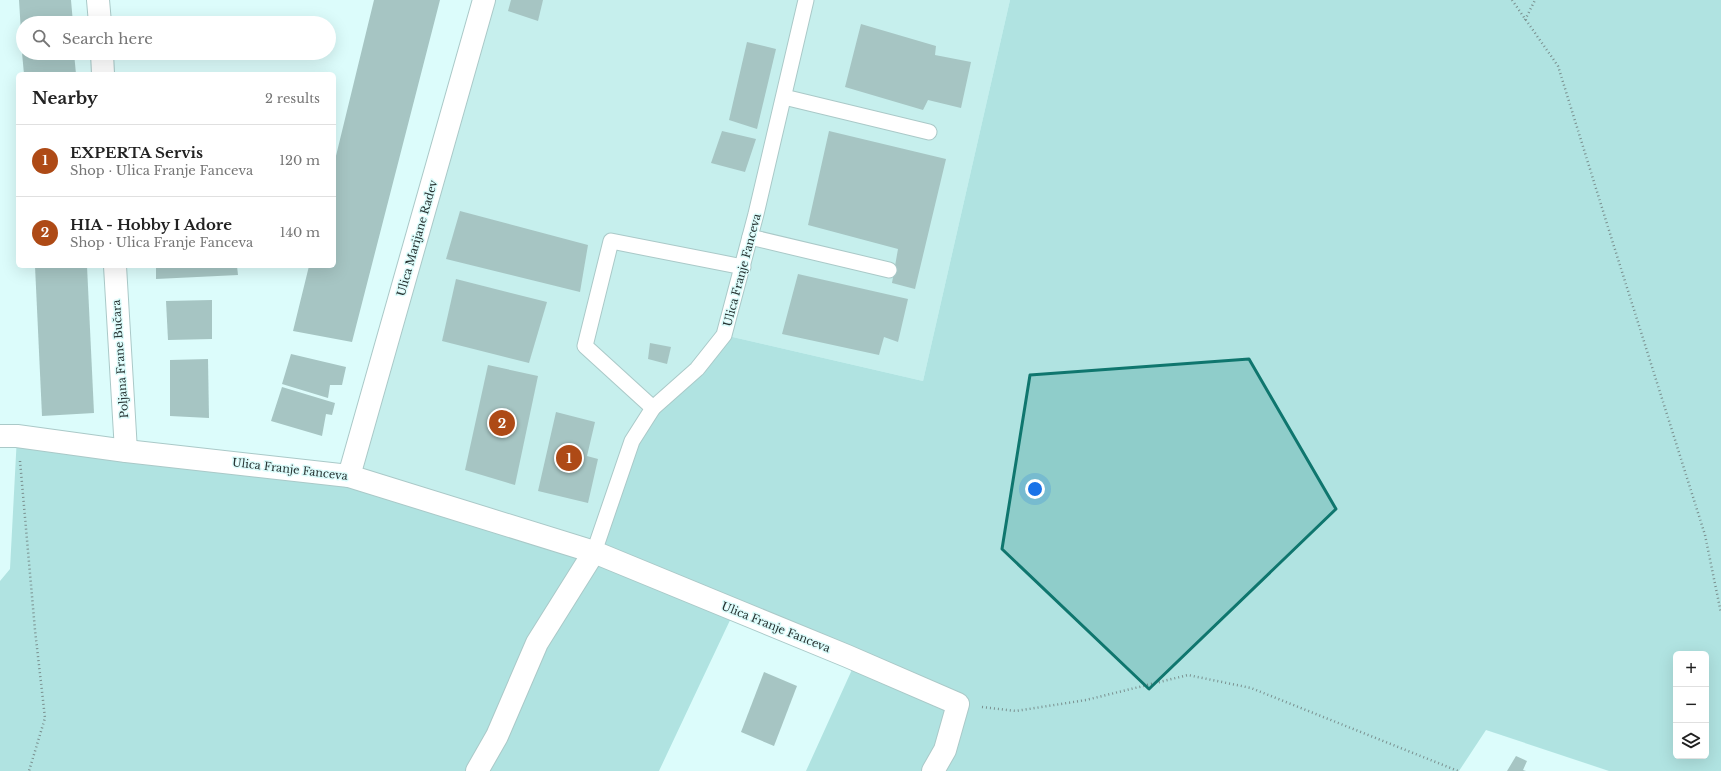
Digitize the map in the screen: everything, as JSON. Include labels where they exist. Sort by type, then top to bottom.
[{"type":"street","points":[[98,0],[99,16]]},
{"type":"street","name":"Ulica Marijane Radev","points":[[349,476],[484,0]]},
{"type":"street","points":[[102,60],[103,72]]},
{"type":"street","name":"Poljana Frane Bučara","points":[[115,268],[126,451]]},
{"type":"street","name":"Ulica Franje Fanceva","points":[[9,436],[126,451],[349,476],[594,552],[847,656],[958,704]]},
{"type":"street","points":[[477,771],[497,736],[537,644],[594,552]]},
{"type":"street","points":[[933,771],[945,750],[958,704]]},
{"type":"lane","name":"Ulica Franje Fanceva","points":[[594,552],[632,441],[653,408],[697,369],[724,335],[743,267],[806,0]]},
{"type":"lane","points":[[784,97],[929,132]]},
{"type":"lane","points":[[750,238],[889,270]]},
{"type":"lane","points":[[653,408],[585,346],[611,241],[743,267]]},
{"type":"path","points":[[1512,0],[1558,66],[1706,535],[1721,613]]},
{"type":"path","points":[[1525,20],[1535,0]]},
{"type":"path","points":[[9,436],[35,630],[45,718],[29,771]]},
{"type":"path","points":[[958,704],[1016,712],[1086,700],[1188,675],[1251,688],[1458,771]]},
{"type":"highlighted area","points":[[1249,359],[1336,509],[1149,689],[1002,549],[1030,375]]},
{"type":"shaded area","points":[[486,0],[1010,0],[923,381],[724,335],[594,552],[349,476]]},
{"type":"shaded area","points":[[1010,0],[1721,0],[1721,771],[1609,771],[1486,730],[1459,771],[806,771],[855,663],[732,616],[659,771],[0,771],[0,581],[10,569],[17,436],[349,476],[594,551],[632,441],[724,335],[923,381]]},
{"type":"building","points":[[19,0],[71,0],[72,16],[20,16]]},
{"type":"building","points":[[374,0],[440,0],[352,342],[293,331],[309,268],[336,268],[336,156]]},
{"type":"building","points":[[511,0],[543,0],[538,21],[508,11]]},
{"type":"building","points":[[861,24],[936,46],[935,55],[971,62],[961,108],[928,100],[923,110],[845,87]]},
{"type":"building","points":[[747,42],[776,49],[757,129],[729,120]]},
{"type":"building","points":[[23,60],[75,60],[76,72],[24,72]]},
{"type":"building","points":[[722,131],[756,139],[745,172],[711,163]]},
{"type":"building","points":[[829,131],[946,159],[915,289],[892,283],[898,249],[808,225]]},
{"type":"building","points":[[460,211],[588,245],[580,292],[446,259]]},
{"type":"building","points":[[35,268],[87,268],[94,413],[42,416]]},
{"type":"building","points":[[156,268],[237,268],[238,275],[156,279]]},
{"type":"building","points":[[798,274],[908,299],[898,342],[884,337],[879,355],[782,334]]},
{"type":"building","points":[[456,279],[547,302],[529,363],[442,341]]},
{"type":"building","points":[[212,300],[212,339],[168,340],[166,301]]},
{"type":"building","points":[[650,343],[671,347],[667,364],[648,359]]},
{"type":"building","points":[[291,354],[346,367],[342,385],[330,385],[328,398],[282,384]]},
{"type":"building","points":[[208,359],[209,418],[170,416],[170,360]]},
{"type":"building","points":[[488,365],[538,376],[515,485],[465,470]]},
{"type":"building","points":[[282,387],[335,403],[332,415],[326,414],[322,436],[271,421]]},
{"type":"building","points":[[556,412],[595,422],[587,456],[598,459],[588,503],[538,491]]},
{"type":"building","points":[[764,672],[797,686],[774,746],[741,732]]},
{"type":"building","points":[[1516,756],[1527,761],[1523,770],[1526,771],[1507,771]]},
{"type":"place","name":"HIA - Hobby I Adore","points":[[502,423]]},
{"type":"place","name":"EXPERTA Servis","points":[[569,458]]}]
